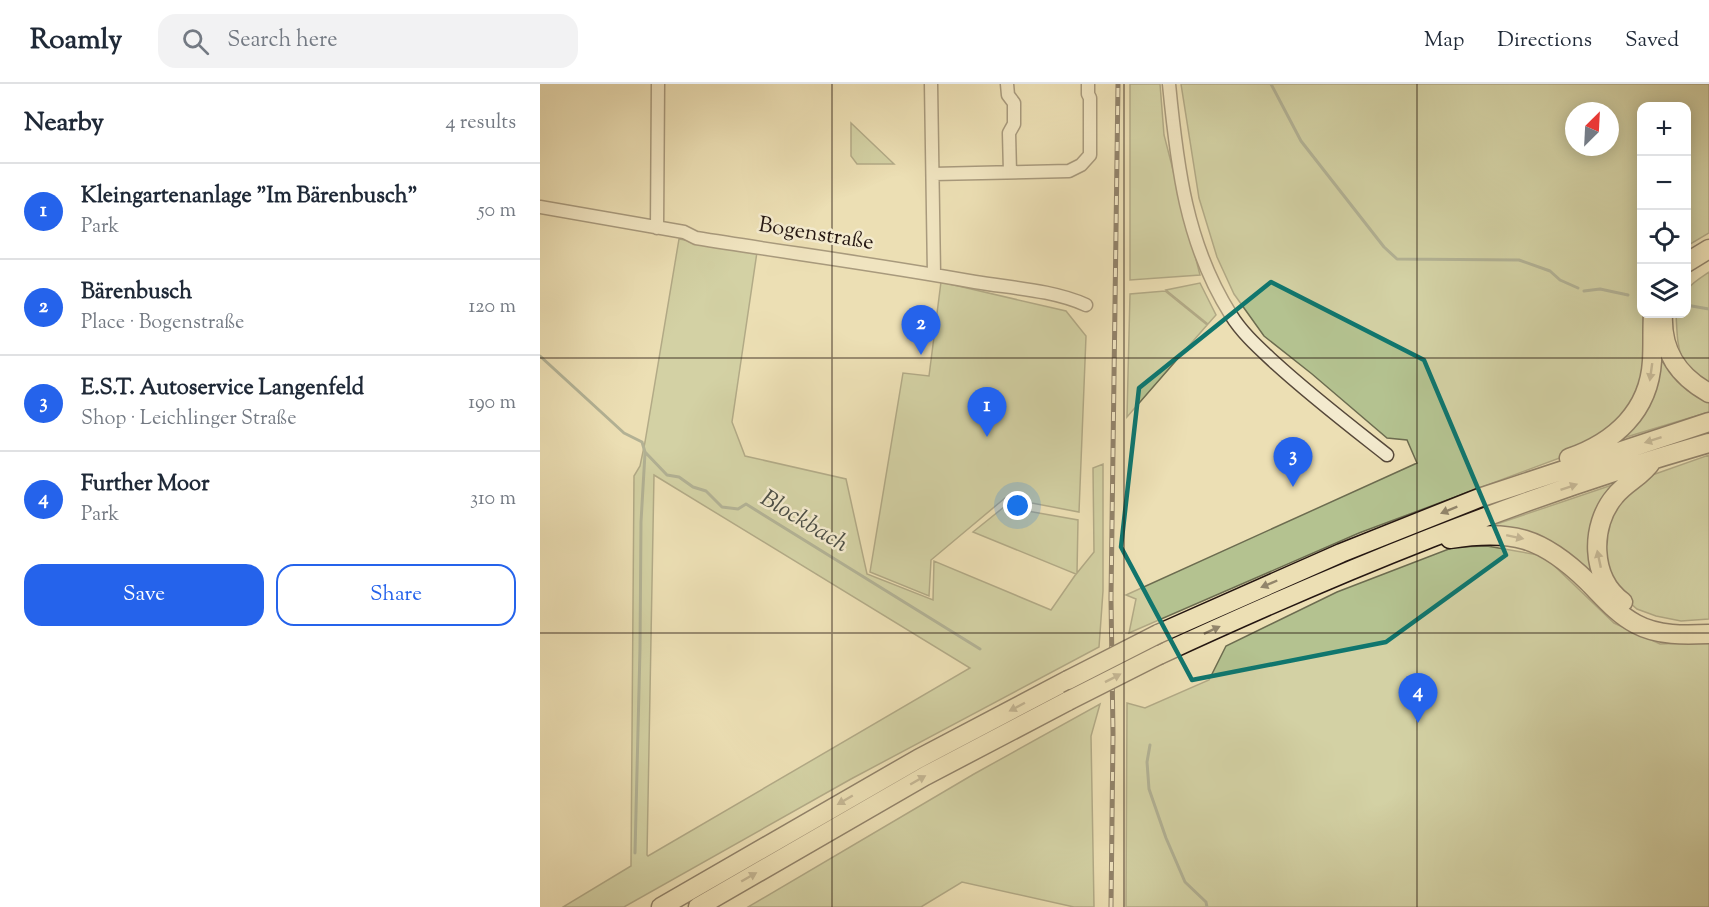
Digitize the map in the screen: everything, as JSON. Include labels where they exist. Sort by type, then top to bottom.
[{"type":"highway","points":[[1691,248],[1709,238]]},
{"type":"highway","points":[[1691,260],[1709,249]]},
{"type":"highway","points":[[1479,498],[1524,474],[1574,456],[1621,429],[1634,415],[1646,395],[1652,360],[1653,318]]},
{"type":"highway","points":[[1663,318],[1665,337],[1676,367],[1692,383],[1709,393]]},
{"type":"highway","points":[[661,907],[918,759],[1158,634],[1341,553],[1479,498],[1709,422]]},
{"type":"highway","points":[[698,907],[925,776],[1159,655],[1261,608],[1396,551],[1563,488],[1709,443]]},
{"type":"highway","points":[[1653,459],[1646,472],[1618,492],[1603,516],[1598,533],[1597,551],[1601,568],[1609,587],[1619,599],[1648,618],[1664,624],[1709,623]]},
{"type":"highway","points":[[1396,551],[1428,548],[1449,539],[1474,535],[1506,535],[1526,539],[1558,555],[1617,611],[1638,625],[1658,632],[1709,634]]},
{"type":"street","points":[[657,228],[658,84]]},
{"type":"street","points":[[932,84],[934,274]]},
{"type":"street","points":[[1007,84],[1008,95],[1014,103],[1014,124],[1009,134],[1010,172]]},
{"type":"street","points":[[933,174],[1069,171],[1082,165],[1090,155],[1088,84]]},
{"type":"street","points":[[1169,84],[1182,192],[1195,239],[1211,277],[1232,316],[1256,346],[1289,376],[1387,455]]},
{"type":"street","name":"Bogenstraße","points":[[540,207],[684,232],[696,238],[934,274],[1072,299],[1086,305]]},
{"type":"highlighted area","points":[[1271,282],[1424,360],[1506,555],[1386,642],[1192,680],[1121,547],[1139,388]]},
{"type":"green space","points":[[1130,84],[1160,84],[1164,135],[1200,275],[1130,280]]},
{"type":"green space","points":[[1181,84],[1709,84],[1709,233],[1691,244],[1691,102],[1637,102],[1637,318],[1647,318],[1647,371],[1639,398],[1589,447],[1359,533],[1129,633],[1136,599],[1126,595],[1417,463],[1407,440],[1387,438],[1264,336],[1234,294],[1217,257],[1199,198]]},
{"type":"green space","points":[[851,123],[894,164],[857,164],[851,156]]},
{"type":"green space","points":[[679,239],[757,252],[732,422],[745,456],[846,479],[867,574],[933,600],[934,561],[1051,610],[1076,574],[973,532],[1004,507],[1078,520],[1077,573],[1094,552],[1093,468],[1103,464],[1103,591],[1099,647],[851,779],[624,907],[563,907],[631,866],[634,476],[640,466]],"holes":[[[654,475],[970,668],[648,856],[647,855]]]},
{"type":"green space","points":[[1709,272],[1709,383],[1690,370],[1681,354],[1677,336],[1676,318],[1691,318],[1691,285]]},
{"type":"green space","points":[[941,282],[1066,311],[1086,336],[1079,512],[1005,498],[931,560],[929,596],[870,572],[903,373],[929,376]]},
{"type":"green space","points":[[1200,283],[1216,315],[1208,324],[1166,290]]},
{"type":"green space","points":[[1165,291],[1207,325],[1127,417],[1130,294]]},
{"type":"green space","points":[[1658,342],[1676,378],[1689,391],[1709,401],[1709,412],[1623,438]]},
{"type":"green space","points":[[1709,455],[1709,619],[1681,621],[1637,609],[1620,594],[1608,577],[1603,528],[1613,509],[1641,479]]},
{"type":"green space","points":[[1618,483],[1597,513],[1600,590],[1488,527]]},
{"type":"green space","points":[[1487,546],[1544,556],[1614,623],[1660,644],[1709,642],[1709,907],[1126,907],[1127,703],[1145,708],[1209,680],[1226,646],[1337,592],[1454,547]]},
{"type":"green space","points":[[1100,704],[1091,736],[1094,907],[1074,907],[962,882],[921,907],[748,907],[974,774]]},
{"type":"waterway","points":[[1271,84],[1301,141],[1384,247],[1397,259],[1519,260],[1550,271],[1560,280],[1578,288]]},
{"type":"waterway","points":[[1584,291],[1600,289],[1628,295]]},
{"type":"waterway","points":[[1691,306],[1709,309]]},
{"type":"waterway","name":"Blockbach","points":[[540,356],[624,433],[642,442],[645,452],[667,475],[679,477],[693,487],[706,491],[722,507],[738,509],[746,504],[980,649]]},
{"type":"waterway","points":[[635,853],[641,522],[645,453]]},
{"type":"waterway","name":"Blockbach","points":[[1150,745],[1147,762],[1149,789],[1166,838],[1185,882],[1206,902],[1207,907]]},
{"type":"railway","points":[[1111,907],[1113,734],[1111,598],[1118,84]]},
{"type":"place","name":"Bärenbusch","points":[[921,355]]},
{"type":"place","name":"Kleingartenanlage \"Im Bärenbusch\"","points":[[987,437]]},
{"type":"place","name":"E.S.T. Autoservice Langenfeld","points":[[1293,487]]},
{"type":"place","name":"Further Moor","points":[[1418,723]]}]
